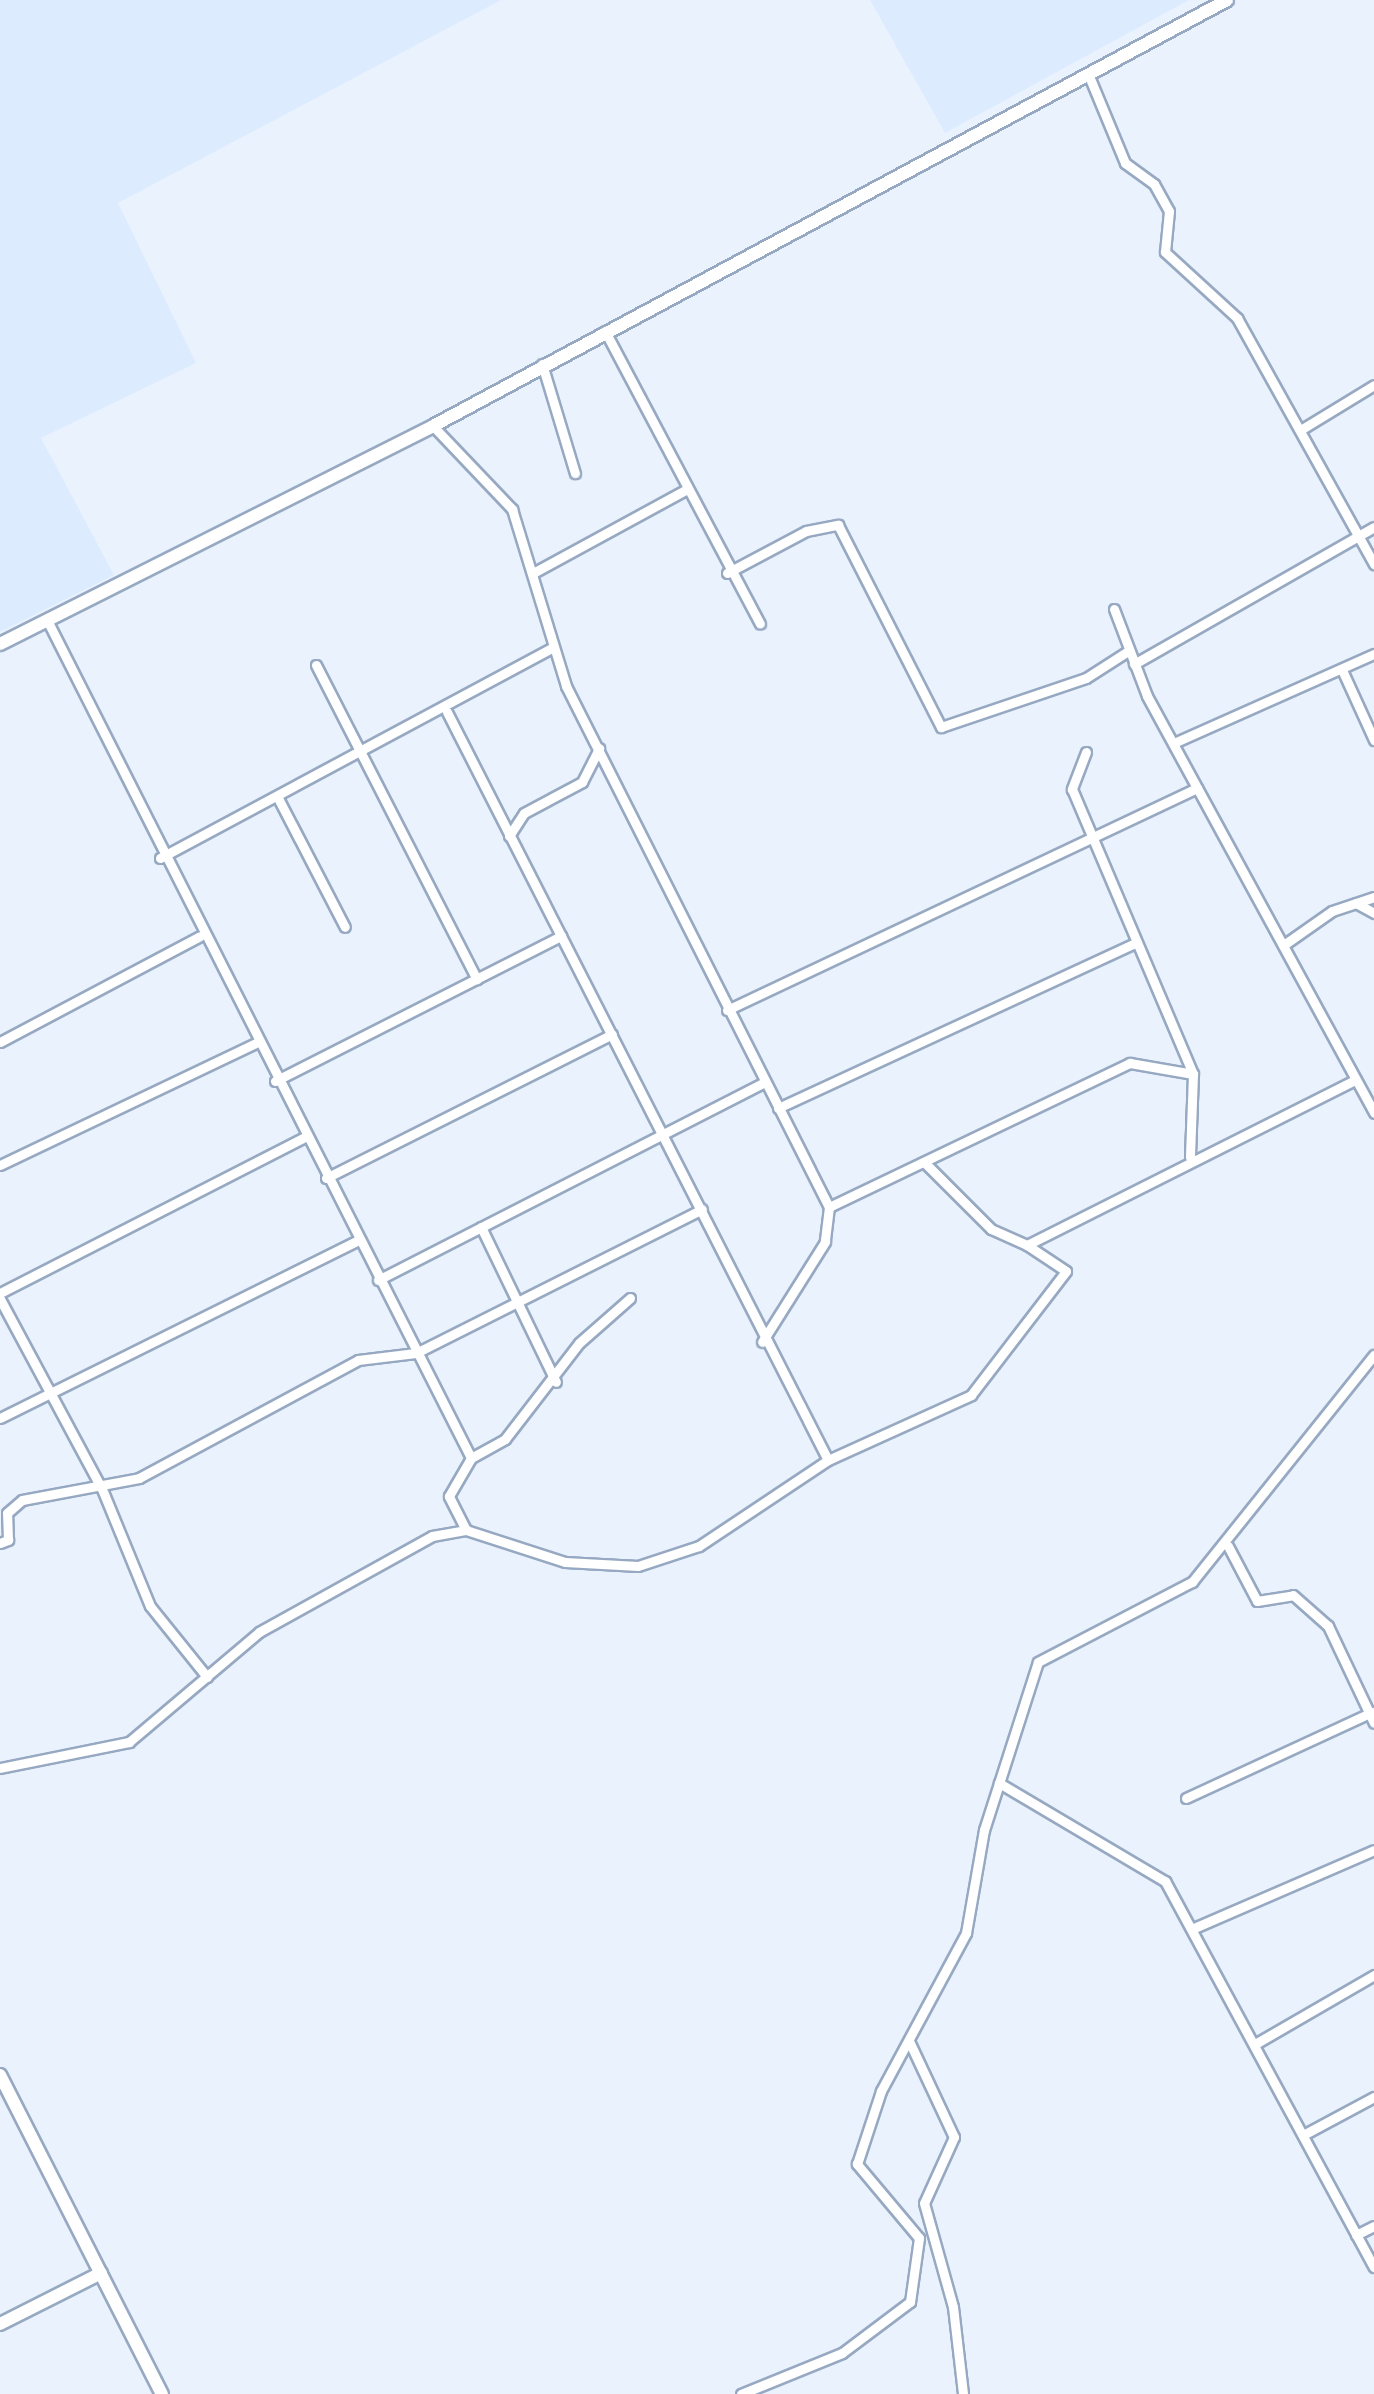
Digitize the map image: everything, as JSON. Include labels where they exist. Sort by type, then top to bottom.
[{"type":"street","points":[[0,644],[433,426],[604,329],[1089,76],[1226,0]]},
{"type":"street","points":[[1089,76],[1125,163],[1154,184],[1168,211],[1165,252],[1175,270],[1238,318],[1374,564]]},
{"type":"street","points":[[604,329],[727,574],[760,624]]},
{"type":"street","points":[[542,364],[575,472]]},
{"type":"street","points":[[1302,429],[1374,385]]},
{"type":"street","points":[[433,426],[512,509],[553,647],[727,1010],[829,1208],[825,1242],[762,1342]]},
{"type":"street","points":[[533,573],[685,490]]},
{"type":"street","points":[[727,574],[806,530],[838,525],[941,727],[1086,678],[1128,650]]},
{"type":"street","points":[[1134,664],[1374,526]]},
{"type":"street","points":[[1114,609],[1134,664],[1197,788],[1286,944],[1374,1113]]},
{"type":"street","points":[[46,620],[160,858],[471,1458]]},
{"type":"street","points":[[160,858],[447,712],[553,647]]},
{"type":"street","points":[[1176,742],[1343,672],[1374,654]]},
{"type":"street","points":[[316,665],[477,979]]},
{"type":"street","points":[[1343,672],[1374,740]]},
{"type":"street","points":[[447,712],[702,1208],[762,1342],[828,1460]]},
{"type":"street","points":[[509,836],[524,813],[582,782],[599,748]]},
{"type":"street","points":[[1086,752],[1072,789],[1098,840],[1132,944],[1193,1074],[1190,1157]]},
{"type":"street","points":[[727,1010],[1098,840],[1197,788]]},
{"type":"street","points":[[278,798],[345,927]]},
{"type":"street","points":[[1286,944],[1356,903],[1374,897]]},
{"type":"street","points":[[1356,903],[1374,914]]},
{"type":"street","points":[[0,1042],[200,936]]},
{"type":"street","points":[[276,1081],[561,936]]},
{"type":"street","points":[[778,1108],[1132,944]]},
{"type":"street","points":[[326,1178],[612,1034]]},
{"type":"street","points":[[0,1164],[256,1042]]},
{"type":"street","points":[[829,1208],[1130,1063],[1193,1074]]},
{"type":"street","points":[[1026,1245],[1190,1157],[1355,1080]]},
{"type":"street","points":[[378,1280],[764,1082]]},
{"type":"street","points":[[207,1678],[150,1606],[102,1490],[47,1392],[0,1296],[304,1137]]},
{"type":"street","points":[[0,1768],[129,1742],[207,1678],[325,1591],[432,1536],[466,1530],[565,1562],[638,1566],[699,1546],[828,1460],[972,1395],[1066,1272],[1026,1245],[991,1229],[924,1162]]},
{"type":"street","points":[[0,1543],[8,1540],[7,1513],[22,1500],[102,1490],[139,1478],[358,1360],[416,1353],[702,1208]]},
{"type":"street","points":[[481,1227],[556,1382]]},
{"type":"street","points":[[0,1418],[358,1240]]},
{"type":"street","points":[[466,1530],[449,1496],[471,1458],[505,1439],[556,1382],[579,1343],[630,1298]]},
{"type":"street","points":[[741,2394],[842,2353],[910,2302],[919,2238],[858,2164],[909,2041],[966,1933],[999,1783],[1038,1662],[1192,1582],[1228,1546],[1374,1355]]},
{"type":"street","points":[[1186,1798],[1372,1715],[1328,1626],[1293,1595],[1258,1601],[1228,1546]]},
{"type":"street","points":[[999,1783],[1151,1870],[1194,1928],[1374,2266]]},
{"type":"street","points":[[1194,1928],[1374,1850]]},
{"type":"street","points":[[1256,2044],[1374,1975]]},
{"type":"street","points":[[909,2041],[954,2137],[924,2203],[954,2308],[962,2394]]},
{"type":"street","points":[[0,2075],[101,2273],[156,2392]]},
{"type":"street","points":[[1303,2135],[1374,2097]]},
{"type":"street","points":[[1356,2234],[1374,2226]]},
{"type":"street","points":[[0,2324],[101,2273]]},
{"type":"shaded area","points":[[0,0],[501,0],[118,203],[196,363],[41,438],[114,575],[0,632]]},
{"type":"shaded area","points":[[870,0],[1189,0],[945,133]]}]
